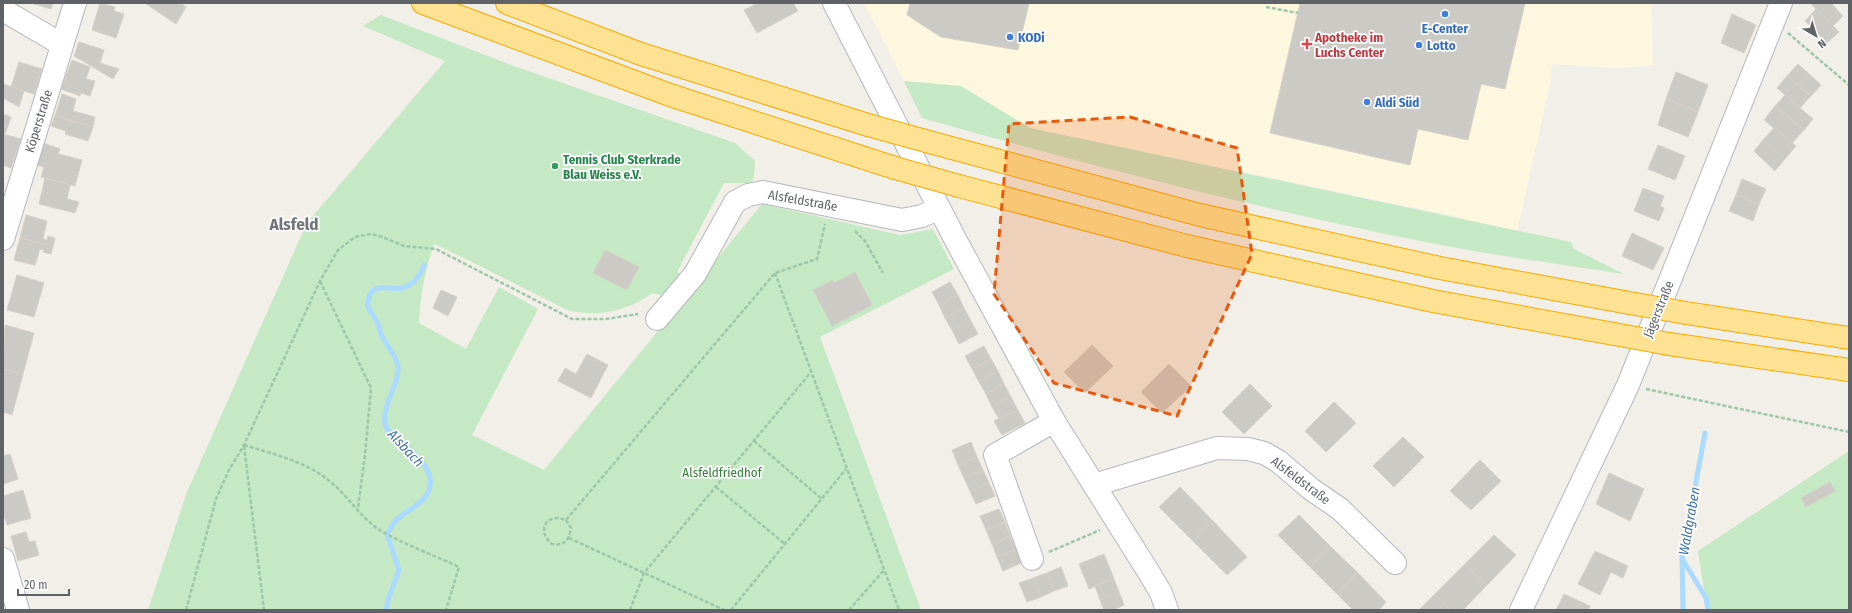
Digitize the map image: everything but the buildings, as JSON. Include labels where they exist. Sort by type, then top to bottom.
[{"type":"highway","points":[[423,3],[670,95],[895,168],[1187,246],[1440,302],[1669,344],[1849,370]]},
{"type":"highway","points":[[507,3],[641,54],[868,125],[1200,215],[1440,268],[1686,313],[1849,338]]},
{"type":"street","name":"Köperstraße","points":[[3,239],[61,44],[75,3]]},
{"type":"street","points":[[834,3],[939,208],[1054,421],[1154,582],[1167,610]]},
{"type":"street","points":[[3,10],[61,44]]},
{"type":"street","name":"Jägerstraße","points":[[1521,610],[1628,385],[1777,12]]},
{"type":"street","name":"Alsfeldstraße","points":[[657,319],[695,274],[735,202],[748,195],[763,192],[902,220],[922,216],[939,208]]},
{"type":"street","points":[[1032,559],[995,455],[1054,421]]},
{"type":"street","name":"Alsfeldstraße","points":[[1094,485],[1217,448],[1248,449],[1264,453],[1278,461],[1311,489],[1340,510],[1395,563]]},
{"type":"street","points":[[3,559],[13,604]]},
{"type":"path","points":[[1266,6],[1298,13]]},
{"type":"path","points":[[1777,12],[1849,84]]},
{"type":"path","points":[[566,520],[775,272],[818,259],[823,233],[833,205]]},
{"type":"path","points":[[851,228],[865,241],[882,273]]},
{"type":"path","points":[[186,610],[216,499],[229,470],[244,445],[320,281],[338,250],[355,237],[371,234],[404,246],[436,249],[572,319],[606,319],[641,314],[657,319]]},
{"type":"path","points":[[775,272],[899,610]]},
{"type":"path","points":[[320,281],[371,388],[358,509]]},
{"type":"path","points":[[630,610],[644,573],[811,372]]},
{"type":"path","points":[[1628,385],[1849,432]]},
{"type":"path","points":[[754,441],[822,499]]},
{"type":"path","points":[[244,445],[285,458],[323,476],[358,509],[366,520],[379,530],[459,567],[446,610]]},
{"type":"path","points":[[244,445],[264,610]]},
{"type":"path","points":[[731,610],[847,469]]},
{"type":"path","points":[[716,487],[785,544]]},
{"type":"path","points":[[559,517],[566,520],[571,528],[569,538],[564,543],[552,544],[546,540],[543,530],[546,523],[551,519],[559,517]]},
{"type":"path","points":[[1032,559],[1118,523]]},
{"type":"path","points":[[569,538],[724,610]]},
{"type":"path","points":[[850,610],[884,570]]},
{"type":"highlighted area","points":[[1130,117],[1237,148],[1252,254],[1177,416],[1054,383],[994,294],[1009,124]]},
{"type":"shaded area","points":[[864,3],[1651,3],[1653,65],[1619,68],[1552,64],[1550,84],[1517,232],[1449,215],[1030,128],[961,86],[904,81]]},
{"type":"green space","name":"Alsfeldfriedhof","points":[[381,15],[514,66],[735,143],[755,161],[754,176],[751,183],[724,183],[677,272],[684,276],[668,297],[653,293],[633,304],[601,313],[567,310],[434,244],[428,264],[420,303],[419,323],[466,349],[499,287],[538,309],[472,435],[544,470],[762,204],[900,235],[933,229],[954,269],[820,337],[921,610],[148,610],[187,492],[307,223],[445,61],[363,26]]},
{"type":"green space","points":[[904,81],[961,86],[1030,128],[1571,242],[1574,249],[1624,274],[1479,252],[1367,230],[1175,186],[1048,153],[922,118]]},
{"type":"green space","points":[[1849,451],[1849,610],[1707,610],[1698,551]]},
{"type":"waterway","name":"Alsbach","points":[[386,610],[399,570],[387,534],[400,516],[424,499],[430,487],[430,479],[428,471],[423,463],[393,435],[385,424],[386,408],[398,375],[398,367],[396,360],[384,341],[376,319],[368,307],[368,301],[370,295],[377,288],[397,289],[410,285],[419,276],[424,265]]},
{"type":"waterway","name":"Waldgraben","points":[[1683,610],[1682,558],[1705,433]]},
{"type":"waterway","points":[[1683,560],[1706,598],[1708,610]]},
{"type":"place","name":"E-Center","points":[[1445,14]]},
{"type":"place","name":"KODi","points":[[1010,37]]},
{"type":"place","name":"Apotheke im Luchs Center","points":[[1307,44]]},
{"type":"place","name":"Lotto","points":[[1419,45]]},
{"type":"place","name":"Aldi Süd","points":[[1367,102]]},
{"type":"place","name":"Tennis Club Sterkrade Blau Weiss e.V.","points":[[555,166]]},
{"type":"district","name":"Alsfeld","points":[[294,224]]}]
